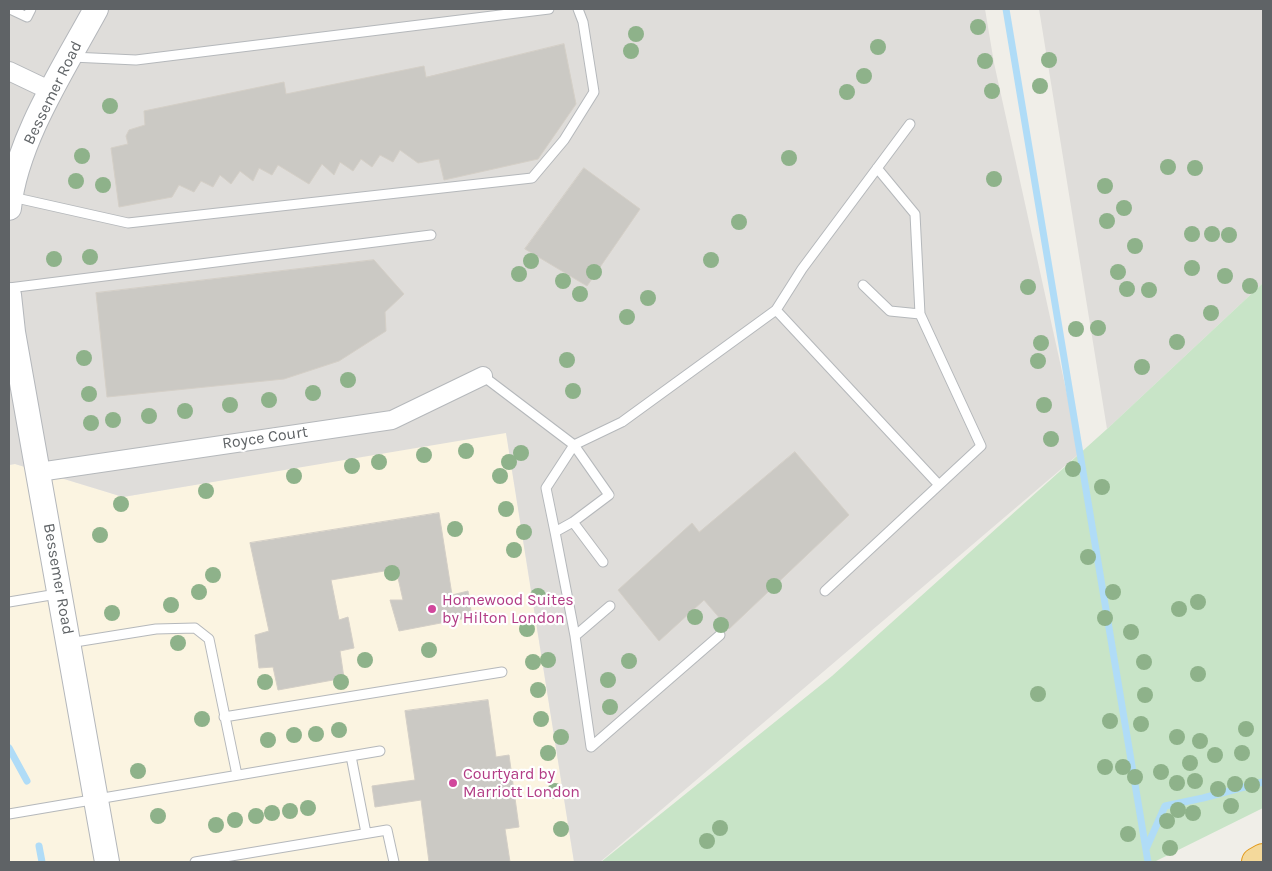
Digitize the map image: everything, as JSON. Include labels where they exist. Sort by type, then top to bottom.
[{"type":"highway","points":[[1256,862],[1263,858]]},
{"type":"street","name":"Bessemer Road","points":[[9,202],[11,188],[33,126],[96,9]]},
{"type":"street","points":[[9,71],[51,90]]},
{"type":"street","name":"Bessemer Road","points":[[9,296],[13,332],[107,862]]},
{"type":"street","name":"Royce Court","points":[[39,472],[392,420],[483,376]]},
{"type":"lane","points":[[10,9],[27,17],[31,9]]},
{"type":"lane","points":[[69,57],[136,60],[549,9]]},
{"type":"lane","points":[[9,202],[128,223],[532,178],[564,140],[594,92],[583,22],[578,9]]},
{"type":"lane","points":[[720,635],[591,747],[575,636],[546,488],[574,444],[622,422],[776,310],[802,269],[910,124]]},
{"type":"lane","points":[[826,591],[981,446],[920,314],[914,214],[877,168]]},
{"type":"lane","points":[[9,288],[431,235]]},
{"type":"lane","points":[[863,285],[890,310],[920,314]]},
{"type":"lane","points":[[776,310],[939,485]]},
{"type":"lane","points":[[483,376],[574,444],[609,495],[573,522],[555,532]]},
{"type":"lane","points":[[573,522],[603,562]]},
{"type":"lane","points":[[9,602],[60,593]]},
{"type":"lane","points":[[575,636],[610,606]]},
{"type":"lane","points":[[69,643],[156,629],[195,628],[208,639],[236,775]]},
{"type":"lane","points":[[224,717],[502,672]]},
{"type":"lane","points":[[9,814],[380,751]]},
{"type":"lane","points":[[351,756],[366,833]]},
{"type":"lane","points":[[195,862],[387,830],[394,862]]},
{"type":"shaded area","points":[[9,9],[985,9],[994,63],[1080,453],[600,862],[574,862],[506,433],[123,497],[15,464],[9,465]]},
{"type":"shaded area","points":[[1039,9],[1263,9],[1263,283],[1107,429]]},
{"type":"shaded area","points":[[506,432],[574,862],[9,862],[9,465],[15,464],[123,497]]},
{"type":"green space","points":[[1263,283],[1263,808],[1154,862],[601,862],[832,676],[1107,429]]},
{"type":"building","points":[[564,44],[576,104],[538,159],[444,180],[439,159],[418,163],[400,150],[393,162],[380,155],[372,167],[361,159],[353,171],[340,162],[334,175],[322,164],[309,184],[278,165],[272,175],[259,168],[253,181],[240,171],[231,184],[220,175],[213,187],[201,181],[194,192],[179,185],[172,197],[119,207],[111,148],[128,144],[126,136],[129,130],[145,125],[144,111],[284,82],[286,94],[424,66],[426,77]]},
{"type":"building","points":[[584,168],[640,209],[587,286],[525,249]]},
{"type":"building","points":[[374,260],[404,294],[385,312],[386,331],[339,361],[284,379],[107,397],[96,293]]},
{"type":"building","points":[[795,452],[849,515],[729,629],[704,600],[659,641],[618,590],[692,523],[699,532]]},
{"type":"building","name":"Homewood Suites by Hilton London","points":[[439,513],[452,595],[468,591],[472,617],[399,631],[390,600],[403,600],[396,569],[331,580],[339,620],[348,617],[354,648],[340,651],[344,678],[278,690],[273,667],[259,668],[255,635],[269,631],[250,543]]},
{"type":"building","name":"Courtyard by Marriott London","points":[[488,700],[496,757],[509,755],[519,827],[505,829],[510,862],[429,862],[421,800],[375,807],[372,786],[415,780],[405,711]]},
{"type":"waterway","points":[[1006,9],[1148,862]]},
{"type":"waterway","points":[[9,748],[27,781]]},
{"type":"waterway","points":[[1146,849],[1165,806],[1263,782]]},
{"type":"waterway","points":[[39,846],[42,862]]},
{"type":"place","name":"Homewood Suites by Hilton London","points":[[432,609]]},
{"type":"place","name":"Courtyard by Marriott London","points":[[453,783]]}]
